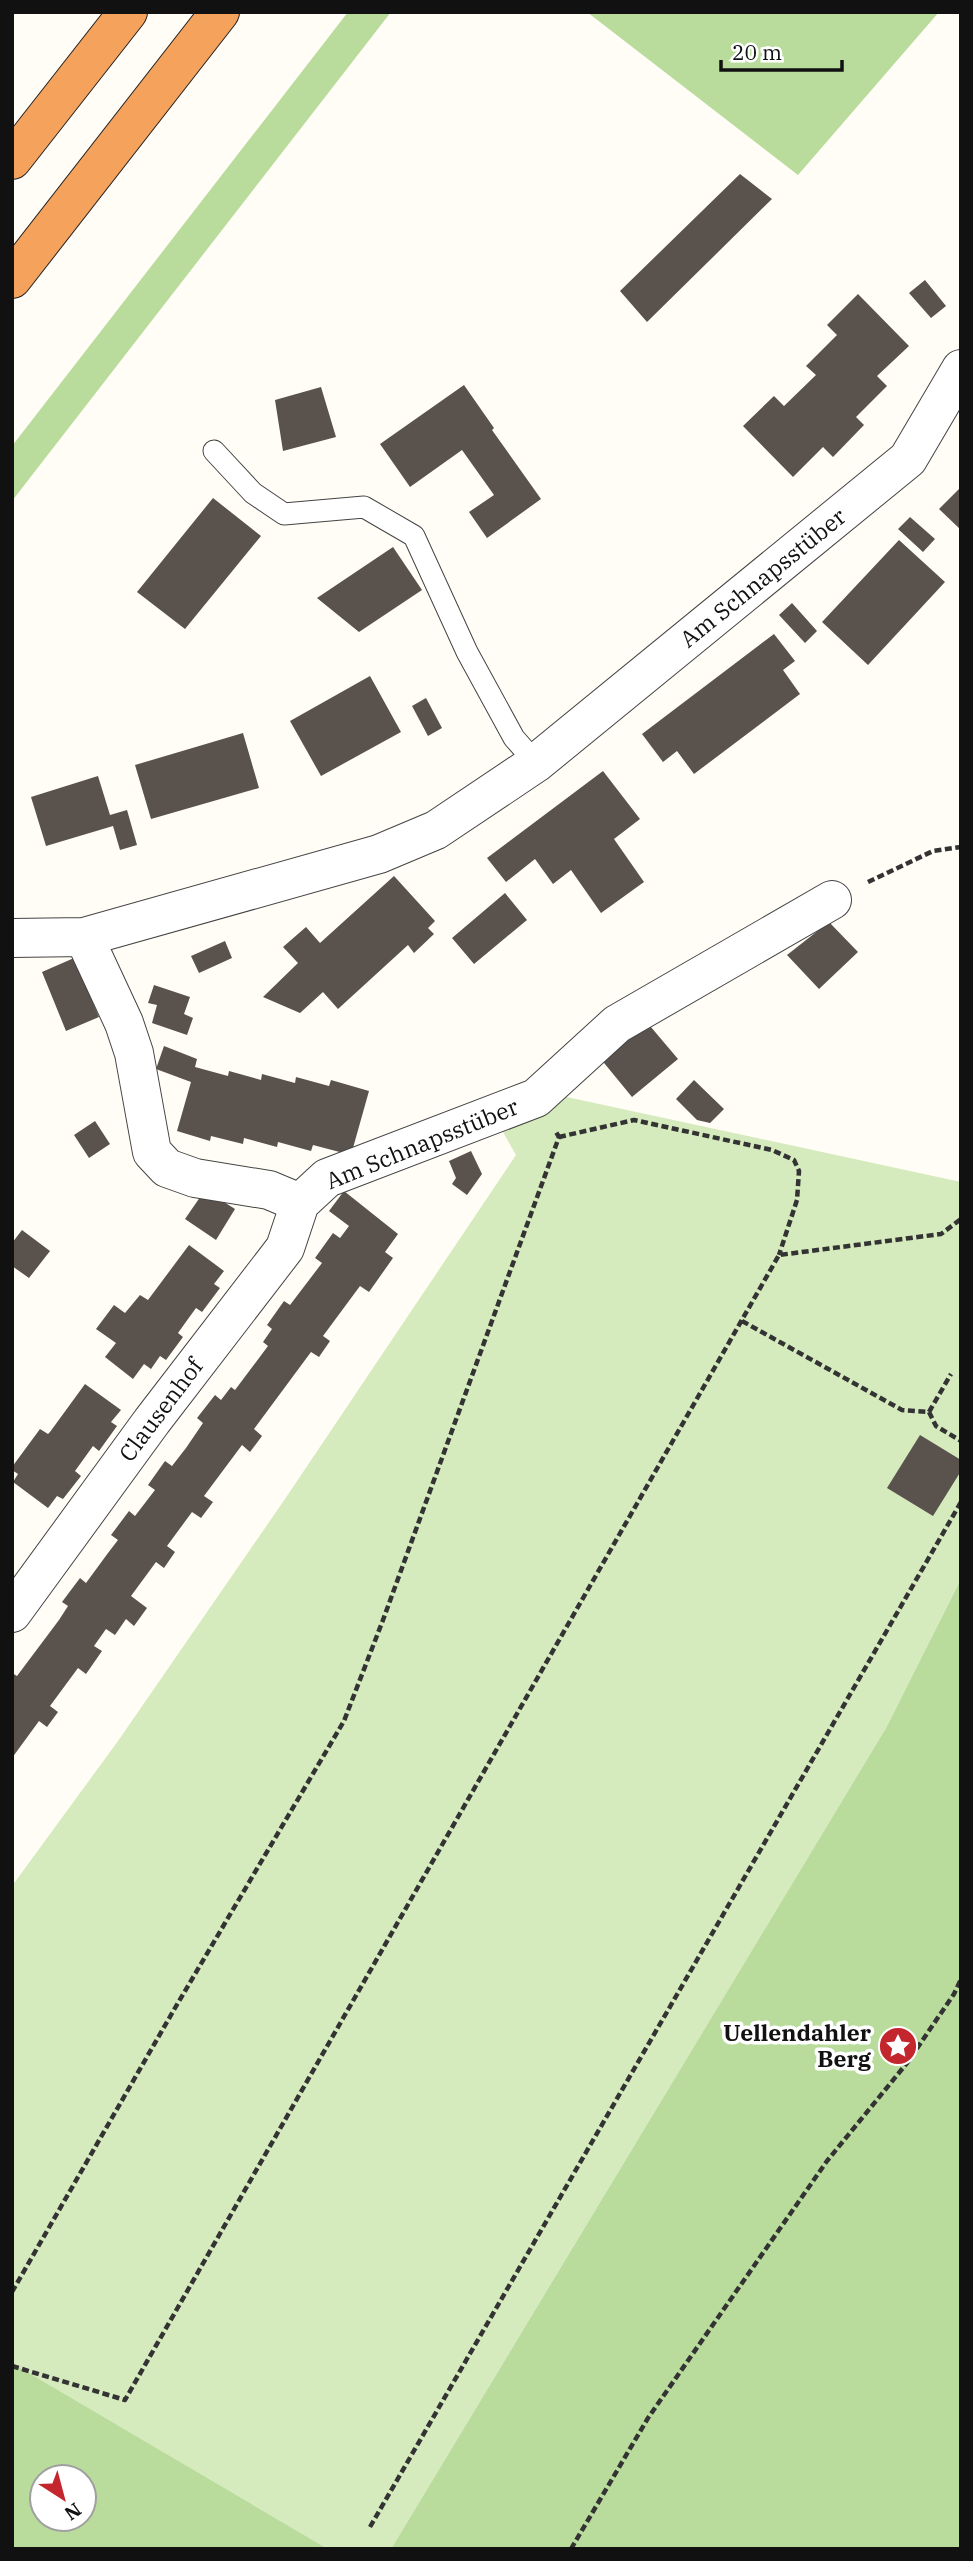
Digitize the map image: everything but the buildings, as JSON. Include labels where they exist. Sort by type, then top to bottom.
[{"type":"highway","points":[[12,160],[128,12]]},
{"type":"highway","points":[[12,279],[220,12]]},
{"type":"street","name":"Am Schnapsstüber","points":[[12,938],[84,937],[379,854],[436,830],[536,762],[908,459],[961,369]]},
{"type":"street","name":"Am Schnapsstüber","points":[[84,937],[124,1023],[134,1052],[152,1152],[167,1168],[195,1178],[269,1190],[300,1203],[327,1178],[536,1098],[617,1024],[832,900]]},
{"type":"street","name":"Clausenhof","points":[[12,1613],[152,1421],[285,1248],[300,1203]]},
{"type":"lane","points":[[214,451],[253,493],[284,514],[364,507],[414,536],[467,652],[514,738],[536,762]]},
{"type":"path","points":[[832,900],[933,851],[961,847]]},
{"type":"path","points":[[536,1098],[559,1137]]},
{"type":"path","points":[[12,2366],[125,2400],[779,1255],[797,1200],[799,1171],[794,1160],[772,1150],[634,1119],[559,1137]]},
{"type":"path","points":[[12,2292],[344,1721],[393,1594],[559,1137]]},
{"type":"path","points":[[779,1255],[941,1234],[961,1219]]},
{"type":"path","points":[[742,1321],[902,1410],[929,1412]]},
{"type":"path","points":[[929,1412],[951,1374]]},
{"type":"path","points":[[929,1412],[936,1426],[961,1441]]},
{"type":"path","points":[[370,2527],[961,1502]]},
{"type":"path","points":[[571,2549],[648,2418],[827,2161],[907,2063],[954,1994],[961,1979]]},
{"type":"green space","points":[[348,12],[391,12],[12,501],[12,446]]},
{"type":"green space","points":[[587,12],[939,12],[798,175]]},
{"type":"green space","points":[[562,1096],[961,1182],[961,1579],[886,1728],[391,2549],[328,2549],[12,2363],[12,1886],[118,1741],[285,1499],[516,1155],[499,1125]]},
{"type":"green space","points":[[961,1579],[961,2549],[391,2549],[886,1728]]},
{"type":"green space","points":[[12,2363],[328,2549],[12,2549]]},
{"type":"place","name":"Uellendahler Berg","points":[[898,2046]]}]
